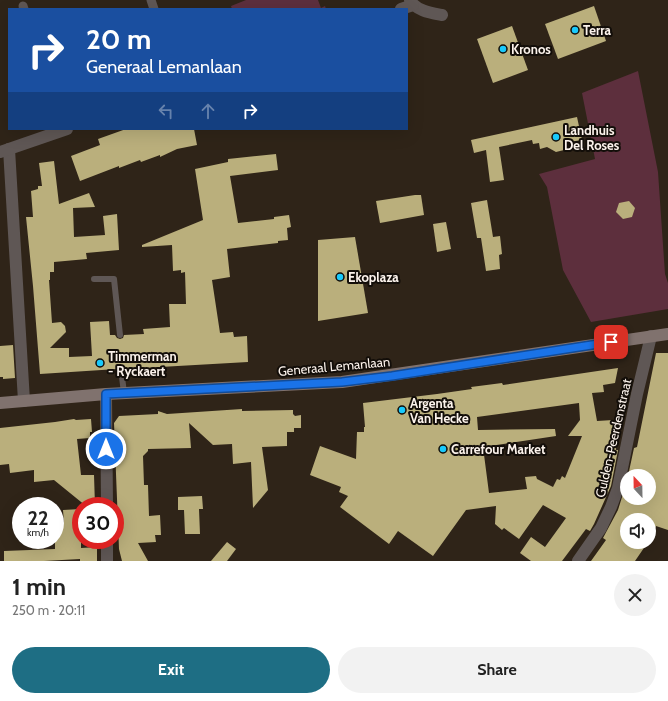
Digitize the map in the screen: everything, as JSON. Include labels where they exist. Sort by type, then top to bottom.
[{"type":"main road","name":"Generaal Lemanlaan","points":[[0,403],[106,394],[342,382],[668,334]]},
{"type":"street","points":[[403,8],[412,2],[424,11],[442,16]]},
{"type":"street","points":[[24,401],[5,151],[64,130]]},
{"type":"street","name":"Gulden-Peerdenstraat","points":[[578,561],[601,528],[612,507],[618,488],[637,394],[651,336]]},
{"type":"street","points":[[106,394],[107,497]]},
{"type":"street","points":[[107,549],[107,561]]},
{"type":"lane","points":[[94,279],[114,278],[120,335]]},
{"type":"lane","points":[[121,369],[124,393]]},
{"type":"shaded area","points":[[246,0],[318,0],[321,8],[232,8],[231,6]]},
{"type":"shaded area","points":[[638,71],[658,172],[665,274],[668,283],[668,309],[591,322],[563,270],[547,187],[539,174],[595,159],[582,93]]},
{"type":"building","name":"Terra","points":[[594,6],[606,41],[558,59],[545,24]]},
{"type":"building","name":"Kronos","points":[[512,26],[528,70],[493,83],[477,39]]},
{"type":"building","points":[[577,117],[582,140],[569,142],[564,150],[556,152],[547,147],[540,149],[539,143],[533,144],[532,140],[499,147],[504,180],[490,182],[486,150],[474,153],[471,140]]},
{"type":"building","points":[[123,130],[194,130],[197,145],[177,149],[160,157],[160,155],[141,162],[140,160],[119,168],[119,166],[80,181],[71,156],[100,145],[98,139]]},
{"type":"building","points":[[276,154],[278,170],[230,176],[238,223],[274,219],[274,217],[289,215],[291,227],[287,228],[288,240],[278,241],[278,243],[227,249],[230,277],[212,280],[220,333],[233,332],[234,337],[247,336],[248,362],[125,369],[124,366],[121,365],[118,366],[117,369],[40,374],[26,217],[33,217],[31,191],[38,189],[38,186],[42,186],[39,163],[54,161],[59,204],[89,193],[95,207],[73,208],[74,237],[105,235],[103,216],[117,214],[119,250],[86,253],[87,259],[54,262],[54,272],[50,272],[49,280],[52,323],[61,322],[65,326],[66,332],[50,348],[69,348],[69,357],[92,356],[90,322],[109,321],[110,335],[115,335],[120,339],[123,338],[124,335],[144,334],[143,329],[170,327],[169,304],[186,304],[185,272],[181,273],[181,270],[173,271],[172,245],[142,247],[142,245],[203,220],[195,169],[228,162],[228,159]]},
{"type":"building","points":[[421,195],[424,215],[380,223],[376,201]]},
{"type":"building","points":[[487,200],[493,237],[500,236],[502,254],[499,255],[500,269],[486,271],[481,238],[477,238],[471,203]]},
{"type":"building","points":[[629,201],[635,208],[632,217],[623,219],[616,212],[619,203]]},
{"type":"building","points":[[446,222],[451,249],[437,252],[433,224]]},
{"type":"building","name":"Ekoplaza","points":[[355,237],[368,313],[318,321],[318,240]]},
{"type":"building","points":[[13,345],[15,378],[3,379],[3,377],[0,377],[0,346]]},
{"type":"building","points":[[656,353],[668,353],[668,530],[656,526],[656,513],[620,513],[620,549],[643,549],[635,561],[591,561],[606,540],[603,538],[620,504],[620,505],[656,505],[656,469],[630,469],[634,448],[637,447]]},
{"type":"building","points":[[618,368],[615,383],[603,385],[604,392],[592,393],[597,421],[613,420],[616,450],[618,450],[611,486],[590,531],[586,529],[562,561],[531,561],[520,553],[531,537],[545,547],[566,518],[543,505],[519,539],[504,528],[502,530],[495,524],[496,506],[466,510],[433,556],[398,531],[389,544],[340,507],[348,496],[339,492],[341,487],[310,475],[320,446],[356,459],[357,432],[364,432],[365,427],[363,403],[472,389],[471,387],[502,383],[503,385]],"holes":[[[579,403],[580,420],[568,436],[582,436],[565,478],[562,476],[560,480],[557,479],[553,487],[537,479],[536,476],[525,477],[527,489],[489,493],[483,447],[556,436],[555,429],[478,430],[477,417]]]},
{"type":"building","points":[[242,409],[242,411],[293,410],[293,414],[295,416],[301,415],[301,428],[294,428],[294,432],[287,432],[287,446],[262,447],[268,490],[253,508],[251,462],[233,464],[232,444],[213,445],[189,423],[191,448],[148,449],[143,456],[144,485],[148,485],[149,516],[160,515],[161,535],[155,535],[156,542],[138,543],[148,561],[122,561],[119,549],[124,549],[124,497],[117,497],[114,423],[119,416],[158,414],[158,411],[167,414]]},
{"type":"building","points":[[74,419],[91,419],[92,432],[90,432],[90,438],[77,439],[81,475],[94,475],[95,497],[75,497],[54,480],[34,482],[34,470],[10,473],[9,464],[0,465],[0,428]]},
{"type":"building","points":[[202,496],[203,509],[199,509],[200,534],[185,534],[184,510],[178,510],[178,497]]},
{"type":"building","points":[[64,510],[72,510],[72,549],[97,549],[97,561],[80,561],[80,559],[4,561],[4,551],[64,549]]},
{"type":"building","points":[[227,542],[236,549],[227,561],[211,561]]},
{"type":"place","name":"Terra","points":[[575,30]]},
{"type":"place","name":"Kronos","points":[[503,49]]},
{"type":"place","name":"Landhuis Del Roses","points":[[556,137]]},
{"type":"place","name":"Ekoplaza","points":[[340,277]]},
{"type":"place","name":"Timmerman - Ryckaert","points":[[100,363]]},
{"type":"place","name":"Argenta Van Hecke","points":[[402,410]]},
{"type":"place","name":"Carrefour Market","points":[[443,449]]},
{"type":"route","points":[[106,449],[106,394],[342,382],[392,376],[611,342]]}]
